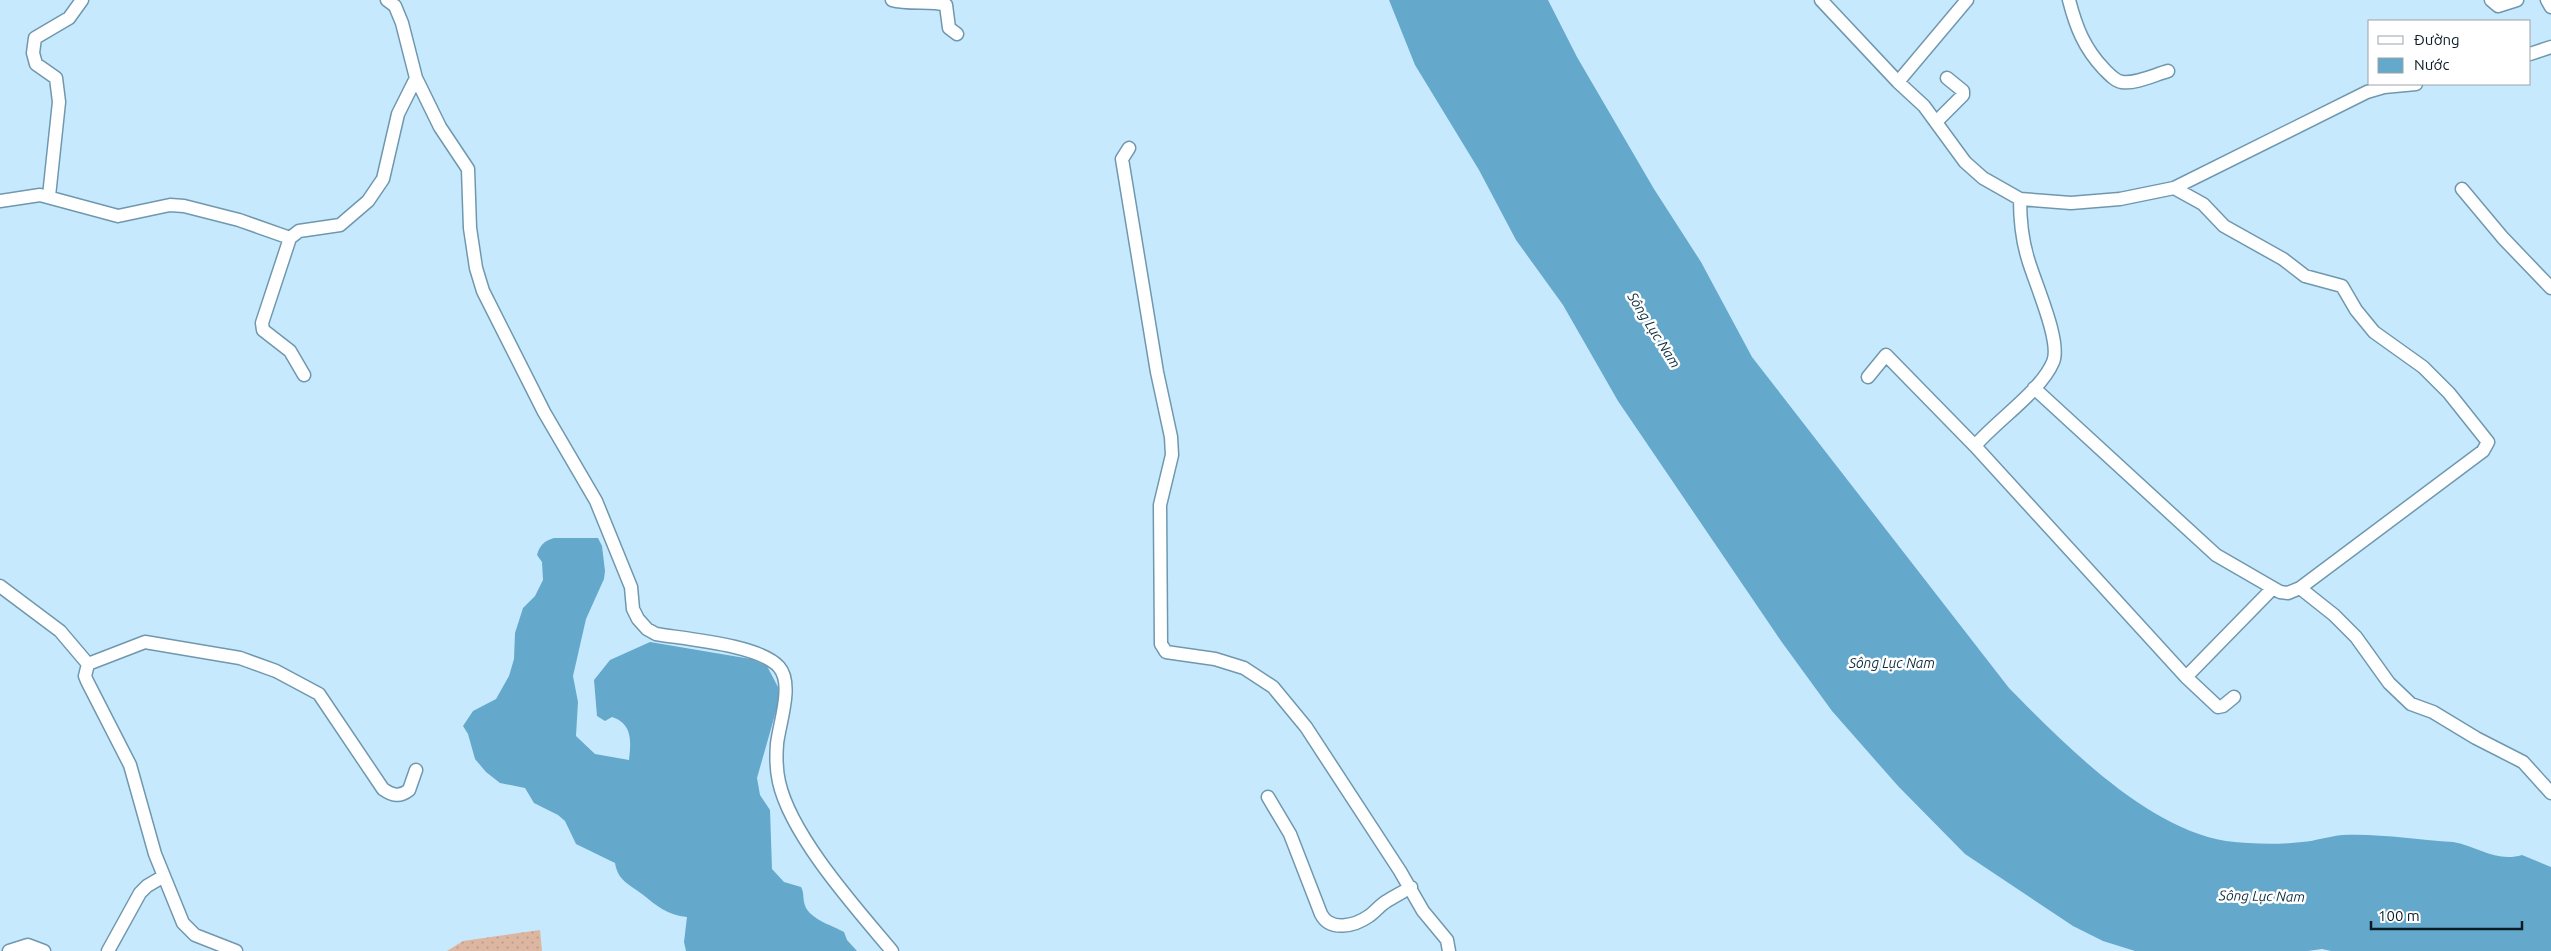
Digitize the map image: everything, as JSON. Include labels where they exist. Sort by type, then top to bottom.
[{"type":"street","points":[[49,196],[59,102],[56,78],[36,64],[33,59],[34,42],[38,36],[69,18],[82,0]]},
{"type":"street","points":[[387,0],[395,6],[402,23],[416,78],[440,126],[468,169],[470,228],[476,268],[482,291],[544,412],[596,500],[632,588],[633,609],[638,620],[647,629],[656,634],[764,655],[781,669],[785,699],[776,759],[784,797],[822,863],[892,951]]},
{"type":"street","points":[[892,0],[908,3],[931,1],[943,3],[946,5],[949,28],[957,34]]},
{"type":"street","points":[[1821,0],[1936,121],[1952,147],[1965,162],[1983,178],[2020,199],[2071,203],[2120,199],[2174,188],[2367,92],[2384,87],[2405,85]]},
{"type":"street","points":[[1898,82],[1967,0]]},
{"type":"street","points":[[2069,0],[2082,41],[2091,55],[2111,76],[2120,82],[2129,83],[2168,70]]},
{"type":"street","points":[[2492,0],[2498,6],[2517,0]]},
{"type":"street","points":[[2547,0],[2551,7]]},
{"type":"street","points":[[2531,54],[2551,47]]},
{"type":"street","points":[[304,375],[290,351],[262,330],[262,323],[290,238],[299,231],[340,225],[368,200],[383,179],[398,114],[416,78]]},
{"type":"street","points":[[1936,121],[1963,95],[1963,91],[1948,78]]},
{"type":"street","points":[[1129,148],[1122,159],[1157,372],[1171,437],[1172,455],[1160,505],[1161,644],[1166,652],[1215,659],[1244,668],[1273,687],[1306,727],[1411,887],[1423,911],[1447,940],[1449,951]]},
{"type":"street","points":[[2034,388],[2216,555],[2284,593],[2300,588],[2483,451],[2488,442],[2449,393],[2423,367],[2374,332],[2356,310],[2342,286],[2305,276],[2282,259],[2224,226],[2203,204],[2174,188]]},
{"type":"street","points":[[2462,189],[2503,238],[2551,288]]},
{"type":"street","points":[[0,201],[25,196],[49,196],[118,216],[170,205],[184,206],[239,220],[290,238]]},
{"type":"street","points":[[1976,446],[2034,388],[2053,362],[2054,352],[2047,309],[2025,246],[2020,199]]},
{"type":"street","points":[[1868,377],[1886,355],[1976,446],[2186,677],[2218,707],[2223,706],[2234,698]]},
{"type":"street","points":[[0,586],[60,631],[88,664]]},
{"type":"street","points":[[2186,677],[2273,588]]},
{"type":"street","points":[[2300,588],[2334,615],[2356,637],[2389,683],[2411,704],[2434,712],[2476,738],[2522,762],[2551,793]]},
{"type":"street","points":[[88,664],[145,642],[252,661],[291,678],[319,694],[353,747],[384,789],[390,794],[396,795],[410,790],[416,770]]},
{"type":"street","points":[[88,664],[85,676],[130,765],[149,834],[176,908],[191,932],[236,951]]},
{"type":"street","points":[[1268,797],[1290,834],[1321,914],[1328,922],[1336,925],[1353,924],[1368,917],[1386,902],[1411,887]]},
{"type":"street","points":[[108,951],[140,893],[147,886],[164,876]]},
{"type":"street","points":[[10,951],[28,946],[44,951]]},
{"type":"shaded area","points":[[540,930],[542,951],[447,951],[463,941]]},
{"type":"water","name":"Sông Lục Nam","points":[[1389,0],[1548,0],[1577,57],[1654,189],[1701,262],[1752,357],[2009,688],[2055,734],[2108,781],[2137,802],[2166,819],[2196,833],[2226,841],[2283,844],[2333,836],[2369,835],[2453,842],[2504,857],[2522,855],[2551,867],[2551,951],[2331,951],[2322,949],[2308,951],[2135,951],[2103,941],[2073,926],[1965,854],[1898,786],[1832,711],[1781,641],[1618,401],[1563,305],[1516,240],[1479,170],[1415,65]]},
{"type":"water","points":[[554,538],[598,538],[602,546],[605,571],[604,579],[586,619],[573,676],[578,702],[576,736],[595,754],[629,760],[630,740],[624,724],[612,717],[605,721],[597,716],[594,680],[610,660],[650,642],[751,659],[767,666],[778,687],[778,704],[757,778],[760,795],[770,810],[772,869],[784,882],[801,887],[806,908],[810,913],[821,921],[844,932],[847,940],[857,951],[686,951],[684,942],[687,917],[663,909],[629,885],[621,878],[615,863],[576,844],[565,821],[558,815],[534,803],[525,788],[500,783],[486,772],[475,759],[468,734],[463,726],[473,711],[496,699],[509,676],[514,659],[515,633],[523,608],[535,596],[543,580],[542,562],[537,555],[543,544]]}]
